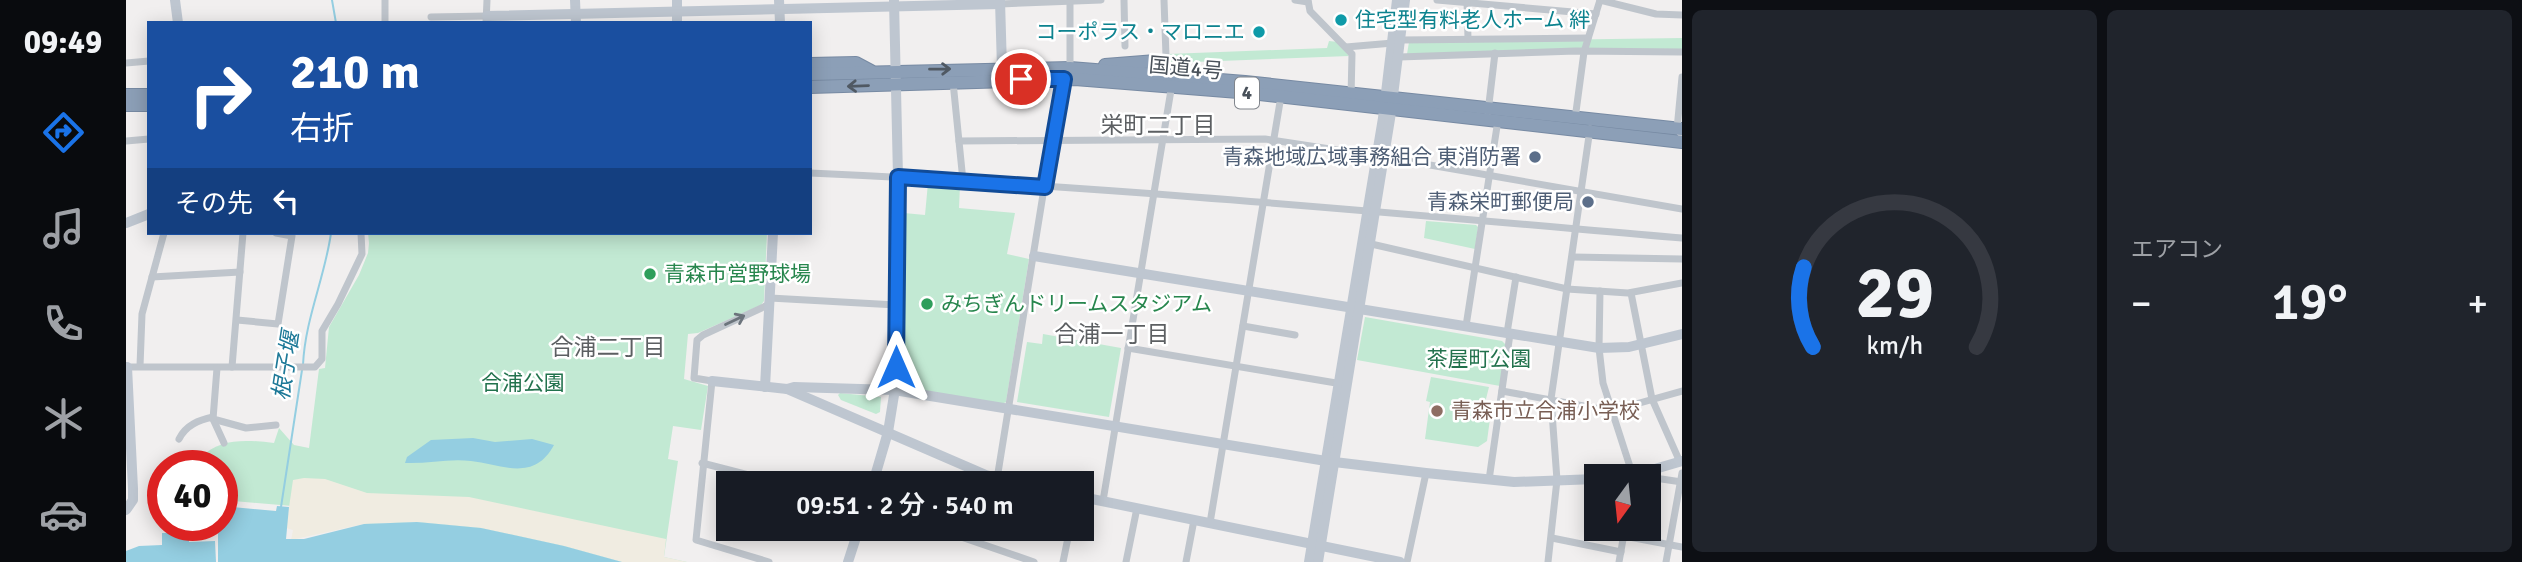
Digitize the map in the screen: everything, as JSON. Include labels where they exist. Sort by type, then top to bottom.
[{"type":"highway","points":[[812,64],[856,63],[872,71]]},
{"type":"highway","name":"国道4号","points":[[812,74],[1002,68],[1171,79]]},
{"type":"highway","name":"国道4号","points":[[812,87],[953,82],[1088,69],[1681,134]]},
{"type":"highway","points":[[126,95],[147,95]]},
{"type":"highway","points":[[126,105],[147,105]]},
{"type":"street","points":[[175,0],[178,21]]},
{"type":"street","points":[[385,0],[385,21]]},
{"type":"street","points":[[486,0],[487,19]]},
{"type":"street","points":[[575,0],[575,18]]},
{"type":"street","points":[[677,0],[677,21]]},
{"type":"street","points":[[430,17],[575,18],[779,4],[1101,0]]},
{"type":"street","points":[[1124,0],[1125,46]]},
{"type":"street","points":[[1164,0],[1166,56]]},
{"type":"street","points":[[1295,0],[1308,1],[1310,11],[1346,47],[1353,59],[1351,99]]},
{"type":"street","points":[[1389,103],[1399,57],[1398,0]]},
{"type":"street","points":[[1318,562],[1317,546],[1330,461],[1405,0]]},
{"type":"street","points":[[1437,0],[1596,14]]},
{"type":"street","points":[[1574,124],[1584,51],[1600,0],[1646,12],[1682,15]]},
{"type":"street","points":[[998,471],[1052,139],[1067,73],[1070,1]]},
{"type":"street","points":[[1467,1],[1468,39]]},
{"type":"street","points":[[1000,2],[1002,68]]},
{"type":"street","points":[[877,471],[888,432],[894,390],[898,177],[894,3]]},
{"type":"street","points":[[1346,47],[1397,41],[1588,38]]},
{"type":"street","points":[[1399,57],[1584,51],[1682,52]]},
{"type":"street","points":[[1466,327],[1490,176],[1495,53]]},
{"type":"street","points":[[126,63],[147,61]]},
{"type":"street","points":[[1681,134],[1682,77]]},
{"type":"street","points":[[1103,502],[1164,139],[1171,79]]},
{"type":"street","points":[[953,82],[963,181]]},
{"type":"street","points":[[1210,523],[1282,91]]},
{"type":"street","points":[[1548,562],[1557,480],[1551,399],[1590,126]]},
{"type":"street","points":[[126,141],[147,139]]},
{"type":"street","points":[[959,141],[1274,140],[1682,208]]},
{"type":"street","points":[[812,173],[1264,202],[1682,238]]},
{"type":"street","points":[[126,223],[147,215]]},
{"type":"street","points":[[140,366],[142,314],[163,235]]},
{"type":"street","points":[[232,368],[243,235]]},
{"type":"street","points":[[237,320],[278,324],[292,236],[287,235]]},
{"type":"street","points":[[126,510],[133,497],[127,367],[315,367],[320,364],[322,331],[362,254],[361,235]]},
{"type":"street","points":[[765,387],[773,235]]},
{"type":"street","points":[[1365,242],[1567,289],[1631,293],[1682,283]]},
{"type":"street","points":[[1034,256],[1599,348],[1643,344],[1682,334]]},
{"type":"street","points":[[1573,257],[1682,259]]},
{"type":"street","points":[[152,277],[240,272]]},
{"type":"street","points":[[1489,480],[1516,277]]},
{"type":"street","points":[[1600,291],[1599,348],[1603,383],[1611,411],[1633,464]]},
{"type":"street","points":[[1631,293],[1652,399],[1681,461],[1661,468]]},
{"type":"street","points":[[896,305],[770,301],[697,340],[694,378],[787,389],[980,471]]},
{"type":"street","points":[[1243,326],[1295,335]]},
{"type":"street","points":[[1128,348],[1342,384]]},
{"type":"street","points":[[217,368],[213,418],[224,443]]},
{"type":"street","points":[[712,381],[695,540],[769,562]]},
{"type":"street","points":[[787,389],[894,390],[1330,461],[1426,473],[1514,482],[1584,479]]},
{"type":"street","points":[[1502,391],[1611,411],[1682,391]]},
{"type":"street","points":[[179,439],[185,429],[193,424],[213,418],[246,428],[276,425]]},
{"type":"street","points":[[702,463],[733,471]]},
{"type":"street","points":[[1407,562],[1426,473]]},
{"type":"street","points":[[1661,478],[1682,479],[1666,562]]},
{"type":"street","points":[[1094,500],[1400,562]]},
{"type":"street","points":[[1125,562],[1137,508]]},
{"type":"street","points":[[1186,562],[1194,520]]},
{"type":"street","points":[[1552,538],[1621,552]]},
{"type":"street","points":[[848,562],[855,541]]},
{"type":"street","points":[[973,541],[1034,562]]},
{"type":"street","points":[[1063,562],[1067,541]]},
{"type":"street","points":[[1619,562],[1623,541]]},
{"type":"street","points":[[1658,541],[1682,547]]},
{"type":"street","points":[[1309,562],[1317,546]]},
{"type":"green space","points":[[1682,38],[1682,52],[1407,54],[1409,42]]},
{"type":"green space","points":[[1329,41],[1338,42],[1349,56],[1168,63],[1168,54],[1327,48]]},
{"type":"green space","points":[[928,183],[960,185],[959,208],[1015,213],[1007,254],[1029,259],[1006,402],[1002,404],[900,387],[904,213],[925,215]]},
{"type":"green space","points":[[1426,221],[1476,225],[1475,249],[1424,238]]},
{"type":"green space","name":"合浦公園","points":[[368,235],[767,235],[764,301],[761,305],[698,333],[688,334],[684,379],[708,386],[701,430],[673,426],[668,459],[678,461],[664,557],[687,562],[622,562],[481,528],[417,522],[364,524],[292,506],[238,501],[238,450],[210,450],[225,443],[274,443],[279,428],[294,445],[309,448],[319,369],[325,368],[329,327],[359,275],[368,253]]},
{"type":"green space","name":"茶屋町公園","points":[[1365,317],[1502,341],[1506,345],[1500,386],[1357,360]]},
{"type":"green space","points":[[1043,334],[1121,348],[1109,417],[1017,402],[1027,342],[1042,344]]},
{"type":"green space","points":[[1431,377],[1489,387],[1485,403],[1492,404],[1487,441],[1478,447],[1425,439],[1430,402],[1426,401]]},
{"type":"green space","points":[[838,395],[881,397],[880,412],[876,414],[841,400]]},
{"type":"sand","points":[[325,479],[367,493],[469,497],[666,539],[664,557],[687,562],[622,562],[481,528],[417,522],[364,524],[291,540],[293,530],[286,528],[293,480]]},
{"type":"water","points":[[473,438],[495,442],[532,439],[554,445],[537,464],[527,467],[506,467],[463,460],[405,463],[407,457],[431,440]]},
{"type":"water","points":[[277,506],[289,507],[286,539],[304,539],[364,524],[417,522],[481,528],[622,562],[218,562],[218,541],[238,541],[238,507],[276,511]]},
{"type":"water","points":[[162,541],[215,541],[216,562],[126,562],[126,551],[139,546],[162,545]]},
{"type":"waterway","name":"根子堰","points":[[332,0],[336,21]]},
{"type":"waterway","name":"根子堰","points":[[303,365],[307,331],[331,235]]},
{"type":"waterway","name":"根子堰","points":[[281,507],[302,370]]},
{"type":"place","name":"住宅型有料老人ホーム 絆","points":[[1341,20]]},
{"type":"place","name":"コーポラス・マロニエ","points":[[1259,32]]},
{"type":"place","name":"青森地域広域事務組合 東消防署","points":[[1535,157]]},
{"type":"place","name":"青森栄町郵便局","points":[[1588,202]]},
{"type":"place","name":"青森市営野球場","points":[[650,274]]},
{"type":"place","name":"みちぎんドリームスタジアム","points":[[927,304]]},
{"type":"place","name":"青森市立合浦小学校","points":[[1437,411]]},
{"type":"district","name":"栄町二丁目","points":[[1158,125]]},
{"type":"district","name":"合浦一丁目","points":[[1112,334]]},
{"type":"district","name":"合浦二丁目","points":[[608,347]]},
{"type":"route","points":[[896,367],[898,177],[1045,187],[1064,79],[1021,79]]}]
